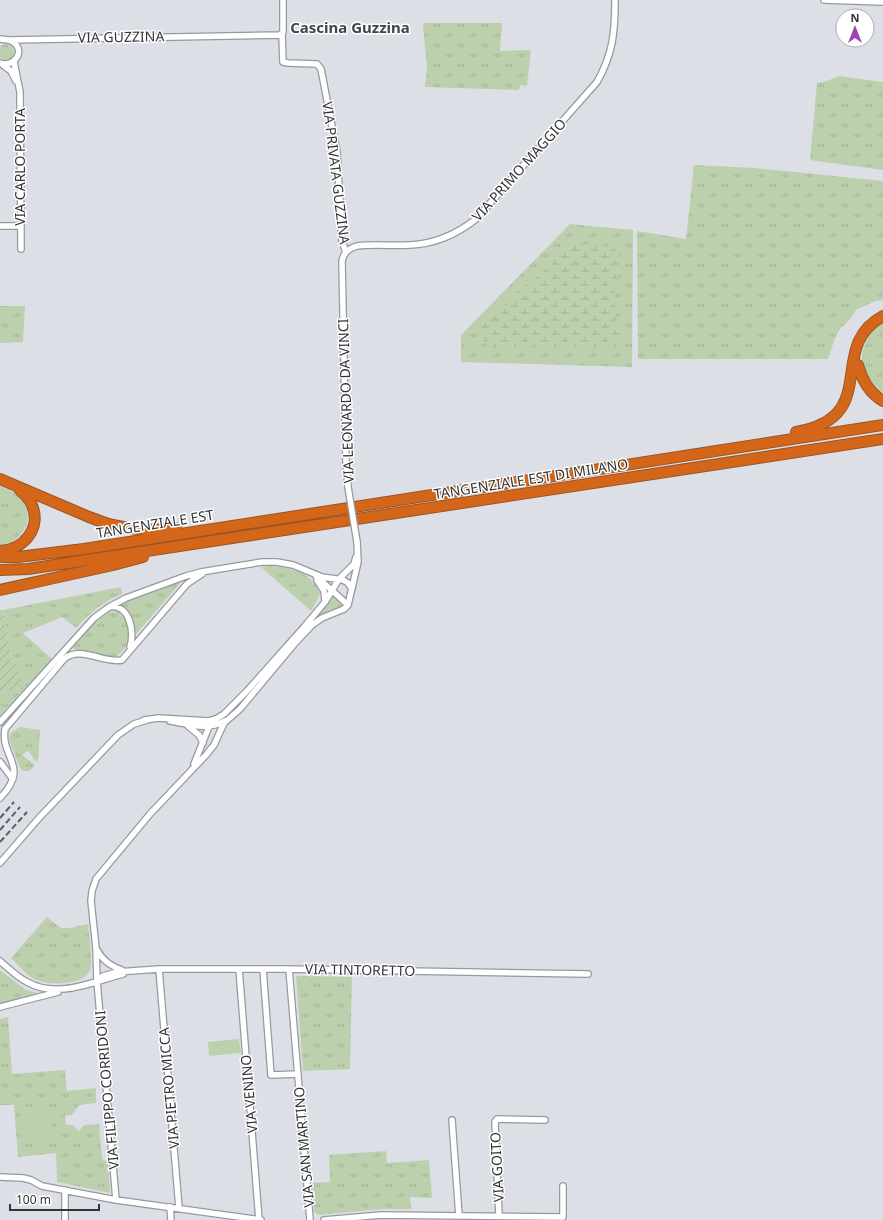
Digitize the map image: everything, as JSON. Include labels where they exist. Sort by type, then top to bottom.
[{"type":"highway","points":[[713,452],[763,439],[813,429],[831,421],[842,412],[850,400],[853,387],[856,353],[859,342],[866,329],[873,322],[883,316]]},
{"type":"highway","points":[[856,353],[859,370],[864,382],[872,393],[883,401]]},
{"type":"highway","name":"TANGENZIALE EST DI MILANO","points":[[313,513],[883,425]]},
{"type":"highway","name":"TANGENZIALE EST DI MILANO","points":[[183,545],[883,439]]},
{"type":"highway","points":[[0,479],[89,517],[108,524],[135,529],[167,529],[218,522],[313,513]]},
{"type":"highway","points":[[0,551],[10,550],[25,542],[30,536],[34,526],[32,504],[27,496],[14,485]]},
{"type":"highway","name":"TANGENZIALE EST","points":[[0,557],[18,557],[84,549],[313,513]]},
{"type":"highway","points":[[0,590],[113,565],[183,545]]},
{"type":"highway","name":"TANGENZIALE EST","points":[[0,570],[28,569],[183,545]]},
{"type":"street","points":[[282,34],[283,0]]},
{"type":"street","name":"VIA PRIMO MAGGIO","points":[[346,252],[352,248],[360,246],[429,243],[454,233],[476,219],[596,82],[607,62],[611,50],[614,36],[615,0]]},
{"type":"street","points":[[824,0],[883,2]]},
{"type":"street","name":"VIA GUZZINA","points":[[3,40],[282,34]]},
{"type":"street","name":"VIA PRIVATA GUZZINA","points":[[282,34],[283,62],[317,64],[321,69],[337,152],[342,241],[346,252]]},
{"type":"street","name":"VIA GUZZINA","points":[[16,46],[28,39]]},
{"type":"street","points":[[3,40],[16,46]]},
{"type":"street","name":"VIA CARLO PORTA","points":[[16,46],[18,53],[14,62],[19,86],[21,249]]},
{"type":"street","points":[[2,64],[10,64],[14,62]]},
{"type":"street","points":[[2,64],[11,71],[19,86]]},
{"type":"street","points":[[0,226],[21,226]]},
{"type":"street","name":"VIA LEONARDO DA VINCI","points":[[346,252],[343,256],[342,266],[346,461],[348,487],[358,551],[358,562],[348,605]]},
{"type":"street","points":[[193,768],[203,743],[216,719],[227,712],[304,627],[324,602],[339,579],[354,564],[358,551]]},
{"type":"street","points":[[0,722],[90,621],[109,607],[126,598],[156,586],[194,573],[262,562],[277,562],[293,565],[322,577],[339,579],[348,583],[352,589]]},
{"type":"street","points":[[0,798],[10,786],[12,778],[12,768],[2,740],[6,728],[66,657],[78,654],[115,660],[124,658],[191,581],[210,570]]},
{"type":"street","points":[[144,720],[160,719],[186,725],[211,726],[227,720],[240,709],[312,625],[322,618],[344,609],[348,605],[312,574]]},
{"type":"street","points":[[312,574],[324,591],[324,602]]},
{"type":"street","points":[[109,607],[113,606],[122,611],[132,626],[132,643],[124,658]]},
{"type":"street","points":[[0,863],[39,818],[118,735],[134,724],[144,720],[159,718],[203,721],[216,719]]},
{"type":"street","points":[[97,981],[96,948],[91,901],[92,891],[96,879],[150,814],[206,755],[214,744],[227,720]]},
{"type":"street","points":[[203,721],[216,731],[218,737]]},
{"type":"street","points":[[186,725],[198,733],[203,743]]},
{"type":"street","points":[[0,752],[8,758]]},
{"type":"street","points":[[0,762],[12,778]]},
{"type":"street","points":[[96,948],[100,957],[107,962],[129,971]]},
{"type":"street","name":"VIA TINTORETTO","points":[[0,960],[22,980],[31,984],[47,989],[59,990],[72,988]]},
{"type":"street","name":"VIA TINTORETTO","points":[[0,1007],[129,971],[159,969],[289,968],[588,974]]},
{"type":"street","name":"VIA SAN MARTINO","points":[[289,968],[310,1220]]},
{"type":"street","name":"VIA PIETRO MICCA","points":[[159,969],[179,1208]]},
{"type":"street","name":"VIA VENINO","points":[[239,969],[260,1220]]},
{"type":"street","name":"VIA SAN MARTINO","points":[[263,969],[272,1075],[298,1074]]},
{"type":"street","name":"VIA FILIPPO CORRIDONI","points":[[97,981],[116,1200]]},
{"type":"street","name":"VIA GOITO","points":[[499,1216],[494,1122],[497,1118],[545,1120]]},
{"type":"street","points":[[452,1120],[459,1216]]},
{"type":"street","points":[[0,1177],[23,1178],[31,1180],[42,1186],[116,1200],[260,1220]]},
{"type":"street","points":[[324,1220],[381,1215],[563,1217],[563,1186]]},
{"type":"street","points":[[65,1190],[65,1220]]},
{"type":"street","points":[[170,1207],[171,1220]]},
{"type":"green space","points":[[425,23],[502,23],[500,51],[531,50],[527,86],[520,85],[519,90],[425,87],[427,68],[423,25]]},
{"type":"green space","points":[[6,44],[13,49],[14,52],[9,59],[6,60],[-1,55],[-2,52],[3,45]]},
{"type":"green space","points":[[839,76],[883,82],[883,170],[810,160],[817,83]]},
{"type":"green space","points":[[694,165],[754,168],[883,181],[883,300],[875,301],[856,310],[851,318],[840,329],[835,338],[828,359],[638,359],[637,231],[686,239]]},
{"type":"green space","points":[[570,224],[633,230],[632,367],[461,362],[461,335]]},
{"type":"green space","points":[[587,242],[610,247],[616,250],[620,258],[619,279],[614,290],[615,314],[620,327],[620,341],[618,347],[487,347],[479,335],[486,316],[505,306],[510,302],[517,290],[533,281],[540,272],[549,269],[552,265],[552,257],[559,251],[572,245]]},
{"type":"green space","points":[[0,306],[25,306],[23,342],[0,343]]},
{"type":"green space","points":[[883,321],[883,393],[874,388],[865,376],[862,367],[862,359],[863,350],[870,334]]},
{"type":"green space","points":[[0,486],[23,497],[27,509],[28,519],[22,533],[14,541],[0,546]]},
{"type":"green space","points":[[269,566],[293,569],[312,580],[320,594],[311,611],[261,567]]},
{"type":"green space","points":[[183,580],[136,634],[129,612],[119,603]]},
{"type":"green space","points":[[121,587],[122,594],[97,608],[76,628],[62,617],[23,633],[52,659],[0,715],[0,692],[23,689],[12,663],[3,610]]},
{"type":"green space","points":[[333,595],[343,607],[330,610],[317,618],[316,616]]},
{"type":"green space","points":[[0,610],[3,610],[12,663],[18,666],[23,689],[0,692]]},
{"type":"green space","points":[[110,612],[118,612],[123,617],[128,627],[129,638],[122,652],[112,657],[108,657],[77,652],[73,648],[79,638],[89,628]]},
{"type":"green space","points":[[20,727],[40,730],[38,762],[32,758],[33,757],[28,751],[22,755],[35,765],[32,769],[27,771],[21,770],[10,743],[9,736]]},
{"type":"green space","points":[[47,917],[61,928],[70,928],[88,924],[91,966],[86,976],[80,980],[53,983],[37,980],[26,973],[11,958]]},
{"type":"green space","points":[[0,970],[26,990],[38,993],[0,1003]]},
{"type":"green space","points":[[296,976],[352,977],[350,1069],[303,1071]]},
{"type":"green space","points":[[8,1017],[12,1074],[65,1070],[67,1091],[96,1088],[96,1103],[79,1105],[72,1115],[65,1115],[66,1125],[72,1125],[79,1131],[84,1125],[99,1124],[102,1159],[108,1162],[110,1193],[57,1182],[56,1153],[18,1157],[14,1105],[0,1105],[0,1019]]},
{"type":"green space","points":[[239,1039],[241,1053],[209,1056],[208,1042]]},
{"type":"green space","points":[[35,1104],[57,1132],[41,1144],[19,1116]]},
{"type":"green space","points":[[386,1151],[387,1163],[429,1160],[432,1198],[410,1197],[411,1209],[382,1209],[318,1215],[314,1212],[312,1183],[330,1182],[329,1155]]},
{"type":"railway","points":[[0,818],[14,802]]},
{"type":"railway","points":[[0,830],[20,807]]},
{"type":"railway","points":[[0,842],[27,812]]},
{"type":"district","name":"Cascina Guzzina","points":[[350,28]]}]
